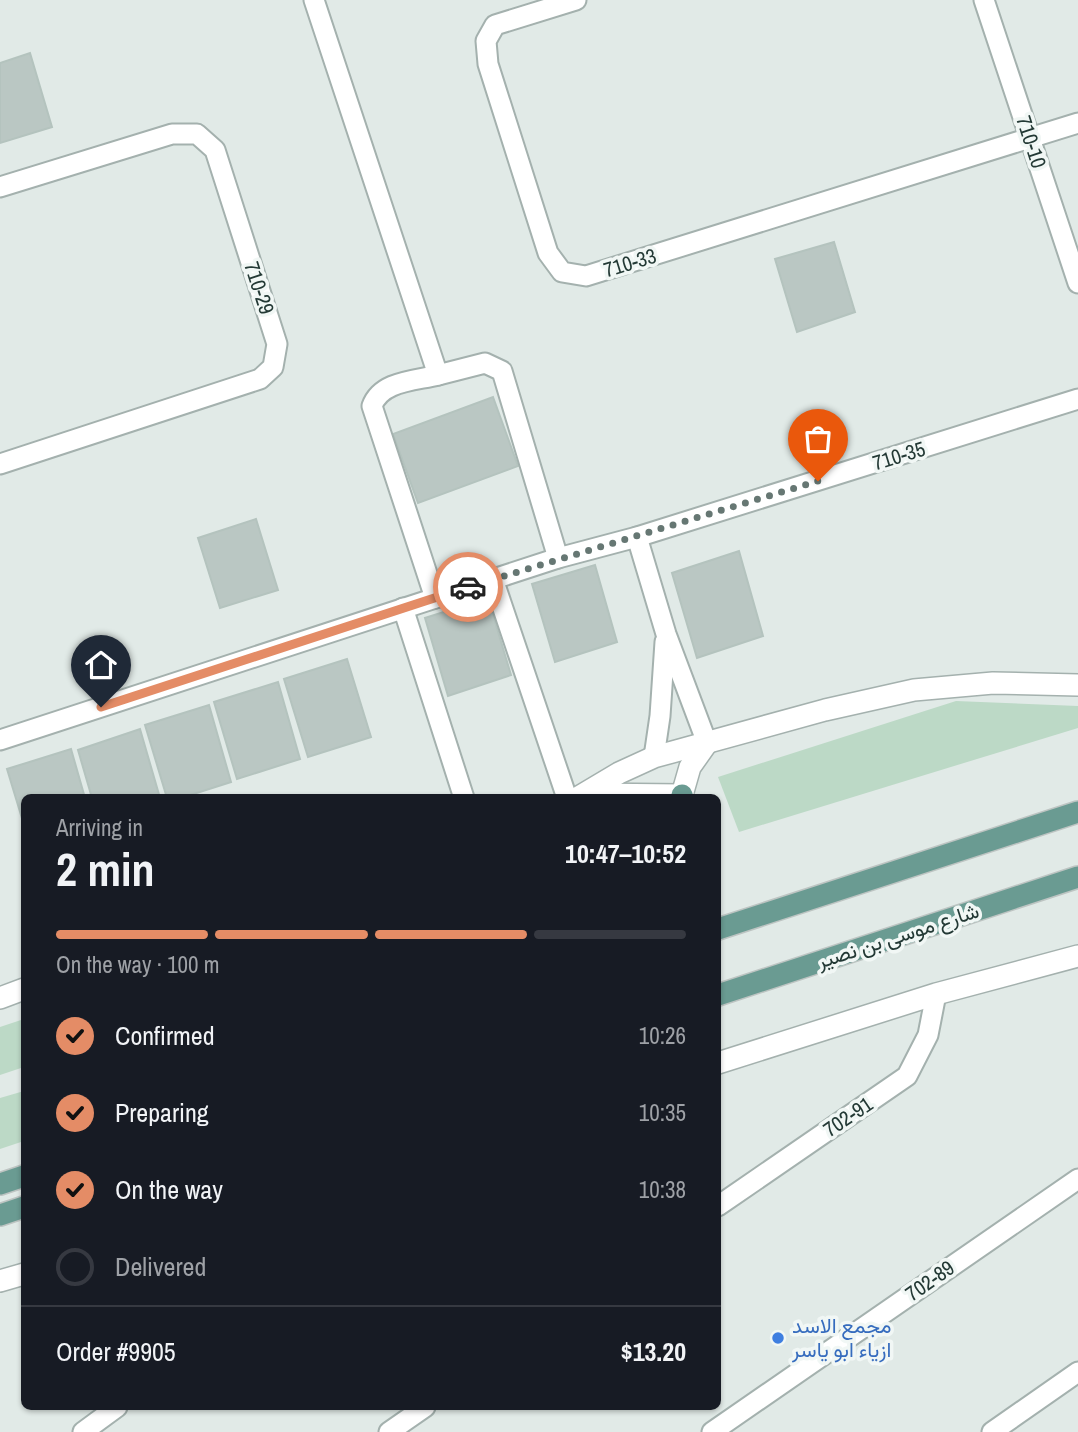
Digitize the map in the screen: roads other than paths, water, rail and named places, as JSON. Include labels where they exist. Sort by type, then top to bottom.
[{"type":"main road","points":[[721,928],[1078,812]]},
{"type":"main road","name":"شارع موسى بن نصير","points":[[721,994],[1078,877]]},
{"type":"main road","points":[[0,1184],[21,1177]]},
{"type":"main road","points":[[0,1215],[21,1208]]},
{"type":"street","points":[[314,0],[438,375]]},
{"type":"street","name":"710-33","points":[[576,0],[495,25],[486,41],[488,64],[548,253],[562,272],[586,276],[1078,123]]},
{"type":"street","name":"710-10","points":[[984,0],[1078,283]]},
{"type":"street","name":"710-29","points":[[0,187],[172,134],[197,134],[215,150],[277,344],[272,367],[260,379],[0,464]]},
{"type":"street","points":[[435,598],[372,406],[376,396],[384,388],[485,363],[495,365],[502,371],[558,558]]},
{"type":"street","name":"710-35","points":[[0,740],[558,558],[637,537],[1078,400]]},
{"type":"street","points":[[637,537],[666,634],[707,743]]},
{"type":"street","points":[[493,579],[576,794]]},
{"type":"street","points":[[403,608],[463,794]]},
{"type":"street","points":[[654,757],[666,634]]},
{"type":"street","points":[[582,794],[654,757],[914,690],[993,682],[1078,685]]},
{"type":"street","points":[[683,794],[690,768],[707,743]]},
{"type":"street","points":[[721,1062],[936,995],[1078,956]]},
{"type":"street","points":[[0,998],[21,990]]},
{"type":"street","name":"702-91","points":[[721,1204],[907,1076],[928,1035],[936,995]]},
{"type":"street","name":"702-89","points":[[712,1432],[1078,1179]]},
{"type":"street","points":[[0,1282],[21,1275]]},
{"type":"street","points":[[992,1432],[1078,1372]]},
{"type":"street","points":[[83,1432],[113,1410]]},
{"type":"street","points":[[388,1432],[421,1410]]},
{"type":"place","name":"مجمع الاسد ازياء ابو ياسر","points":[[778,1338]]}]
